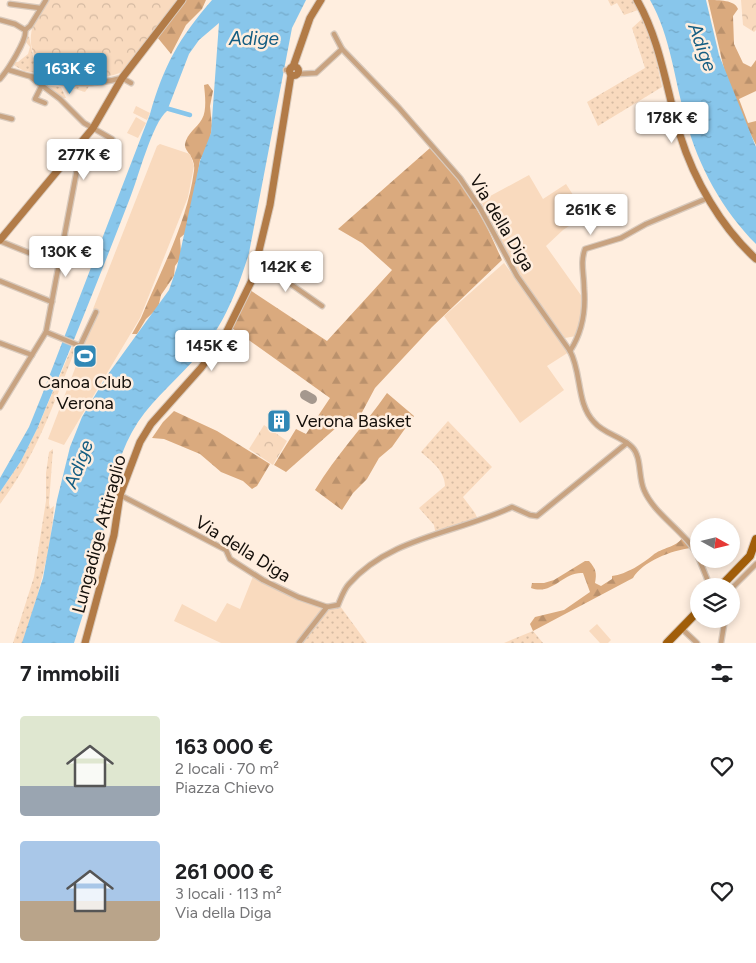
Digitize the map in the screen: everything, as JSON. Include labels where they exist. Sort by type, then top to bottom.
[{"type":"main road","points":[[728,578],[753,553],[756,539]]},
{"type":"main road","points":[[667,643],[690,619]]},
{"type":"street","points":[[0,79],[9,70],[25,37],[25,30],[46,0]]},
{"type":"street","points":[[59,265],[0,241],[93,128],[122,78],[182,0]]},
{"type":"street","name":"Lungadige Attiraglio","points":[[85,643],[114,535],[120,495],[140,442],[152,424],[197,373],[224,337],[253,275],[267,223],[291,84],[302,39],[321,0]]},
{"type":"street","points":[[637,0],[649,21],[683,143],[708,198],[722,219],[756,258]]},
{"type":"street","points":[[10,4],[40,8]]},
{"type":"street","points":[[0,20],[15,24],[25,30]]},
{"type":"street","name":"Via della Diga","points":[[334,34],[342,49],[399,108],[460,178],[480,208],[517,276],[575,360],[586,409],[594,422],[634,449],[638,457],[644,491],[690,544]]},
{"type":"street","points":[[295,70],[316,73],[342,49]]},
{"type":"street","points":[[9,70],[32,78],[85,83],[107,82],[122,78],[131,83]]},
{"type":"street","points":[[32,78],[60,99],[93,128],[112,139]]},
{"type":"street","points":[[42,87],[35,99],[45,103]]},
{"type":"street","points":[[0,116],[12,119]]},
{"type":"street","points":[[0,407],[46,332],[79,159],[74,151]]},
{"type":"street","points":[[570,351],[584,316],[584,286],[581,266],[585,249],[621,238],[646,224],[708,198]]},
{"type":"street","points":[[253,275],[282,278],[322,306]]},
{"type":"street","points":[[0,281],[52,302]]},
{"type":"street","points":[[46,332],[78,345],[96,312]]},
{"type":"street","points":[[0,343],[32,355]]},
{"type":"street","points":[[299,643],[327,607],[338,604],[348,585],[373,563],[387,554],[449,529],[493,516],[512,507],[537,516],[627,443]]},
{"type":"street","name":"Via della Diga","points":[[120,495],[226,550],[230,559],[263,580],[298,597],[327,607]]},
{"type":"street","points":[[740,580],[756,564]]},
{"type":"street","points":[[681,628],[697,643]]},
{"type":"street","points":[[721,643],[724,628]]},
{"type":"green space","points":[[49,0],[179,0],[127,69],[120,73],[99,78],[75,78],[53,76],[45,73],[33,53],[31,35],[33,27],[36,18]]},
{"type":"green space","points":[[186,0],[206,0],[202,9],[186,25],[171,54],[157,37]]},
{"type":"green space","points":[[608,0],[633,0],[638,10],[624,15],[617,3],[611,6]]},
{"type":"green space","points":[[708,0],[726,1],[736,6],[738,9],[733,16],[734,44],[743,63],[751,67],[756,60],[756,91],[739,99],[748,123],[756,121],[756,145],[744,121],[724,69]]},
{"type":"green space","points":[[741,0],[756,0],[756,30],[754,32],[743,25]]},
{"type":"green space","points":[[643,18],[654,50],[662,87],[598,126],[587,102],[645,68],[632,28]]},
{"type":"green space","points":[[29,36],[34,61],[44,74],[24,71],[12,64],[28,54],[30,47],[25,41]]},
{"type":"green space","points":[[67,84],[90,85],[85,92],[72,88],[68,94],[64,87]]},
{"type":"green space","points":[[208,84],[213,91],[210,106],[212,126],[209,146],[200,160],[189,230],[180,238],[180,259],[175,266],[174,276],[161,295],[158,308],[146,319],[137,334],[132,334],[165,264],[186,209],[194,166],[185,144],[204,115],[204,85]]},
{"type":"green space","points":[[43,85],[61,87],[66,98],[63,98]]},
{"type":"green space","points":[[136,106],[150,113],[147,120],[133,113]]},
{"type":"green space","points":[[136,117],[146,123],[138,138],[127,133]]},
{"type":"green space","points":[[160,144],[190,154],[194,166],[188,197],[140,318],[64,445],[48,439],[97,311],[93,309],[157,146]]},
{"type":"green space","points":[[430,148],[463,186],[486,225],[502,260],[432,327],[375,388],[359,418],[337,427],[286,472],[274,465],[296,429],[306,434],[330,398],[232,328],[250,290],[327,341],[392,270],[362,243],[338,229]]},
{"type":"green space","points":[[529,175],[543,199],[566,184],[586,215],[563,230],[546,246],[583,298],[583,316],[576,336],[565,338],[507,259],[481,201]]},
{"type":"green space","points":[[504,263],[569,352],[547,366],[564,390],[520,423],[444,316]]},
{"type":"green space","points":[[72,347],[76,348],[43,429],[24,467],[0,504],[0,492],[21,461],[37,429]]},
{"type":"green space","points":[[387,393],[414,416],[392,447],[379,458],[367,479],[353,493],[342,510],[315,490]]},
{"type":"green space","points":[[174,411],[217,431],[270,464],[257,486],[252,489],[243,481],[221,472],[200,454],[164,439],[152,438],[163,422]]},
{"type":"green space","points":[[448,421],[492,467],[463,497],[479,522],[436,536],[434,525],[419,508],[445,486],[443,476],[437,467],[421,452]]},
{"type":"green space","points":[[264,425],[287,441],[273,465],[249,449]]},
{"type":"green space","points":[[53,449],[50,509],[54,506],[47,558],[23,643],[13,643],[34,577],[46,501],[46,473],[49,452]]},
{"type":"green space","points":[[682,538],[690,548],[675,551],[650,562],[637,572],[633,578],[533,631],[530,624],[535,617],[564,610],[590,592],[583,573],[576,573],[545,589],[531,588],[532,583],[544,583],[554,580],[585,561],[589,561],[595,571],[595,583],[601,586],[612,579],[612,576],[634,568],[656,553],[680,541]]},
{"type":"green space","points":[[254,574],[295,597],[323,608],[295,643],[221,643],[174,621],[182,604],[216,622],[227,603],[240,609]]},
{"type":"green space","points":[[340,606],[367,643],[300,643],[328,607]]},
{"type":"green space","points":[[597,624],[611,640],[608,643],[600,643],[589,631]]},
{"type":"green space","points":[[533,631],[543,643],[504,643]]},
{"type":"water","name":"Adige","points":[[212,0],[306,0],[292,28],[249,253],[235,293],[216,331],[192,362],[145,413],[128,439],[115,476],[95,574],[74,643],[22,643],[43,578],[57,500],[70,447],[82,417],[106,377],[169,290],[177,267],[200,161],[211,133],[219,23],[199,40],[189,54],[167,111],[161,117],[151,139],[73,343],[37,429],[21,461],[0,492],[0,478],[29,427],[42,395],[167,66],[190,27]]},
{"type":"water","name":"Adige","points":[[650,0],[706,0],[719,55],[756,147],[756,244],[733,217],[713,187],[697,154],[686,120],[663,29]]},
{"type":"waterway","points":[[162,107],[190,115]]},
{"type":"taxiway","points":[[305,395],[312,399]]},
{"type":"place","name":"Canoa Club Verona","points":[[85,356]]},
{"type":"place","name":"Verona Basket","points":[[279,421]]}]
